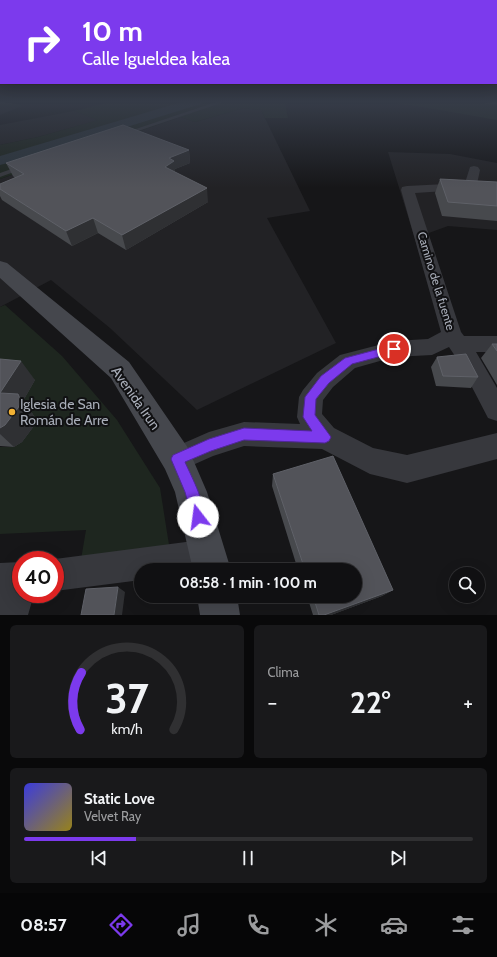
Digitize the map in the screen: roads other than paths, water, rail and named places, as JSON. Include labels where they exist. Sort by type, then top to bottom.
[{"type":"street","name":"Camino de la fuente","points":[[474,170],[471,186],[408,190],[455,339],[467,356],[497,410]]},
{"type":"street","name":"Avenida Irun","points":[[0,267],[120,370],[177,459],[191,492],[210,563]]},
{"type":"street","points":[[497,344],[455,339],[432,347],[394,349],[348,361],[325,380],[311,397],[309,417],[325,437],[370,461],[407,469],[497,446]]},
{"type":"street","points":[[177,459],[209,445],[244,434],[325,437]]},
{"type":"street","points":[[64,575],[134,569]]},
{"type":"street","points":[[0,579],[12,578]]},
{"type":"street","points":[[11,615],[15,603]]},
{"type":"street","points":[[218,603],[220,615]]},
{"type":"lane","points":[[115,137],[138,130]]},
{"type":"lane","points":[[0,175],[29,165]]},
{"type":"place","name":"Iglesia de San Román de Arre","points":[[12,412]]}]
